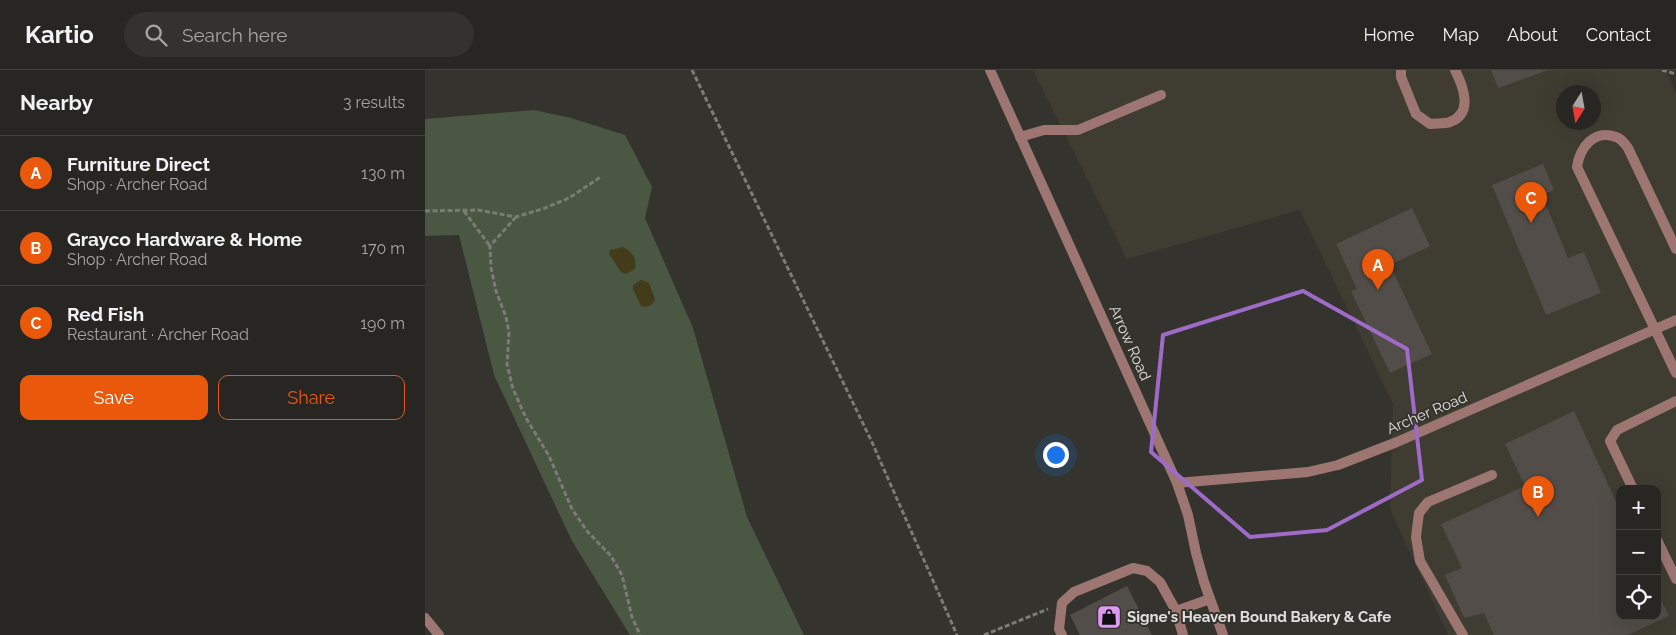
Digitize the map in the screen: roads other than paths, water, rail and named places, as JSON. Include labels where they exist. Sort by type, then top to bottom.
[{"type":"street","name":"Arrow Road","points":[[990,70],[1177,483],[1188,515],[1196,553],[1223,635]]},
{"type":"street","points":[[1401,70],[1401,77],[1416,114],[1430,124],[1450,122],[1462,114],[1465,102],[1463,87],[1455,70]]},
{"type":"street","points":[[1020,136],[1044,130],[1077,130],[1161,95]]},
{"type":"street","points":[[1676,249],[1628,148],[1618,137],[1602,135],[1587,142],[1579,155],[1577,167],[1676,373]]},
{"type":"street","name":"Archer Road","points":[[1177,483],[1308,472],[1338,465],[1397,442],[1676,320]]},
{"type":"street","points":[[1631,485],[1610,441],[1617,430],[1676,401]]},
{"type":"street","points":[[1463,635],[1420,560],[1416,537],[1419,513],[1429,502],[1491,475]]},
{"type":"street","points":[[1661,548],[1676,579]]},
{"type":"street","points":[[1062,635],[1059,629],[1062,603],[1074,592],[1133,568],[1147,571],[1160,582],[1176,611],[1183,635]]},
{"type":"street","points":[[1176,611],[1210,599]]},
{"type":"street","points":[[425,618],[439,635]]},
{"type":"place","name":"Red Fish","points":[[1531,223]]},
{"type":"place","name":"Furniture Direct","points":[[1378,290]]},
{"type":"place","name":"Grayco Hardware & Home","points":[[1538,517]]},
{"type":"place","name":"Signe's Heaven Bound Bakery & Cafe","points":[[1109,617]]}]
